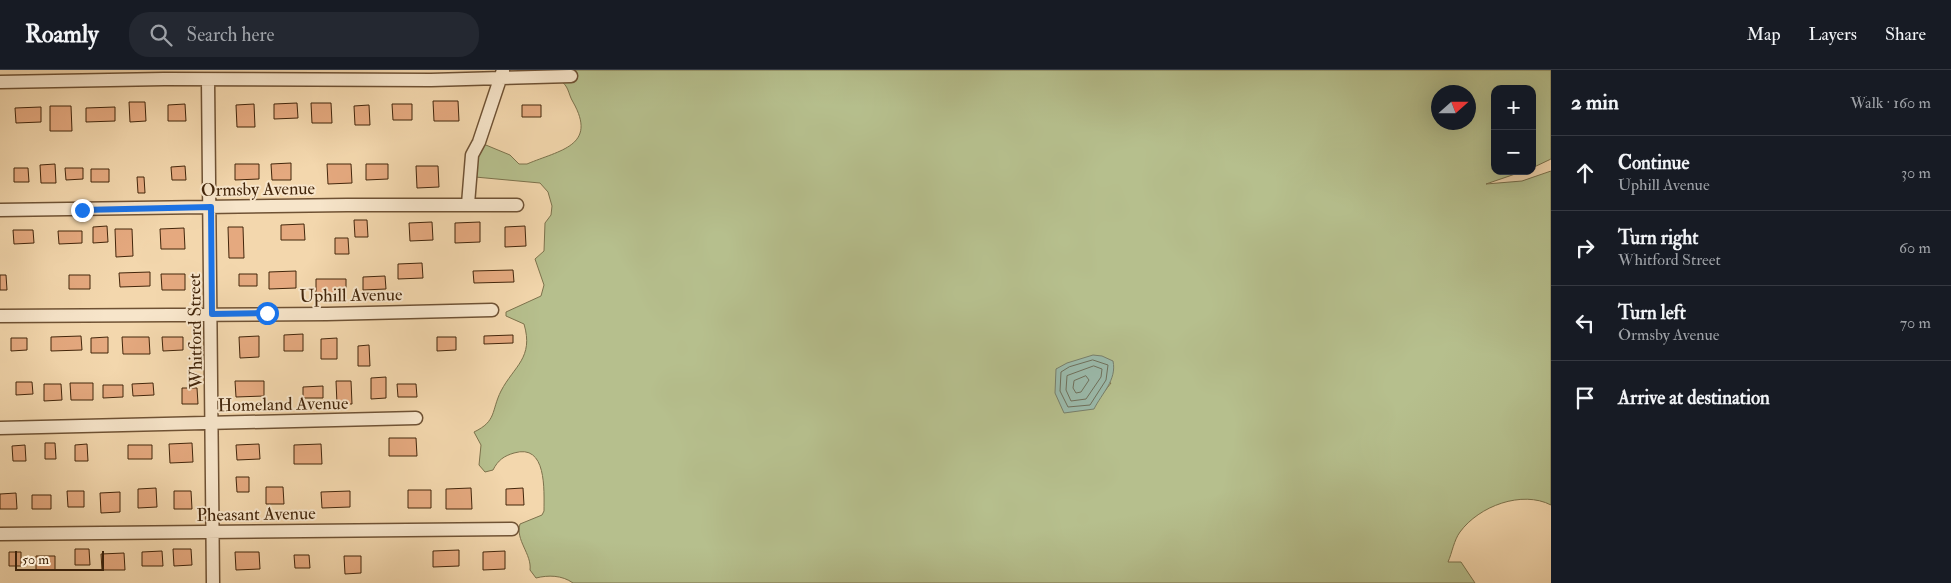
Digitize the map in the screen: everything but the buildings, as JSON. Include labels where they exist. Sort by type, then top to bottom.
[{"type":"street","points":[[0,82],[164,74],[208,80],[300,75],[430,80],[502,74],[571,76]]},
{"type":"street","points":[[468,204],[472,154],[480,142],[502,74]]},
{"type":"street","name":"Whitford Street","points":[[208,80],[211,207],[213,583]]},
{"type":"street","name":"Ormsby Avenue","points":[[0,210],[517,205]]},
{"type":"street","name":"Uphill Avenue","points":[[0,316],[327,314],[492,310]]},
{"type":"street","name":"Homeland Avenue","points":[[0,428],[416,418]]},
{"type":"street","name":"Pheasant Avenue","points":[[0,534],[512,529]]},
{"type":"green space","points":[[566,70],[1551,70],[1551,159],[1536,166],[1536,85],[1491,85],[1491,175],[1512,175],[1486,184],[1522,181],[1551,171],[1551,505],[1527,499],[1514,500],[1489,508],[1468,523],[1458,535],[1448,562],[1461,562],[1475,583],[573,583],[555,576],[536,578],[530,570],[529,558],[521,541],[519,530],[520,524],[542,515],[544,511],[543,481],[538,461],[533,455],[525,452],[514,453],[502,459],[493,470],[485,472],[479,465],[481,445],[474,432],[487,424],[501,391],[525,354],[526,336],[524,324],[506,316],[506,312],[541,296],[544,285],[535,259],[544,251],[545,223],[551,215],[552,206],[548,192],[540,183],[475,177],[472,162],[481,143],[510,155],[519,164],[527,164],[563,150],[572,144],[578,137],[581,128],[580,117],[567,87],[559,80]],"holes":[[[1056,369],[1111,383],[1100,397]]]},
{"type":"water","points":[[1093,355],[1102,356],[1113,361],[1113,374],[1108,386],[1094,409],[1064,413],[1055,393],[1056,369],[1067,363]]},
{"type":"route","points":[[82,210],[211,207],[212,314],[267,313]]}]
